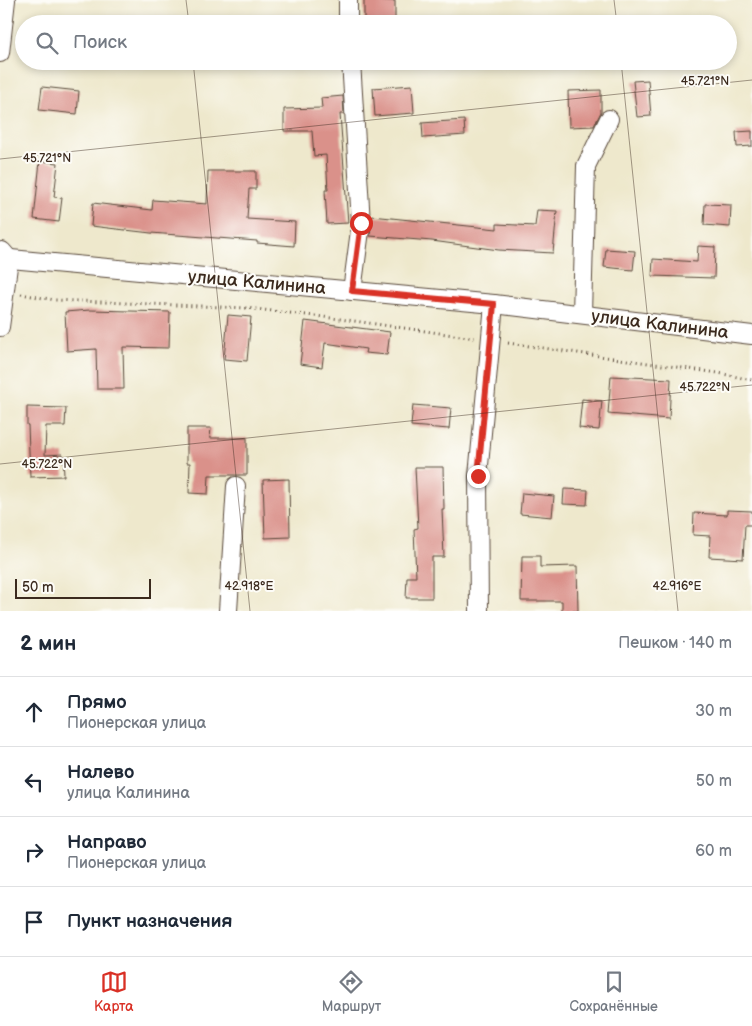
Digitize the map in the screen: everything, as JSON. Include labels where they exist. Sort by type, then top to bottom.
[{"type":"street","points":[[0,53],[6,0]]},
{"type":"street","points":[[348,0],[348,15]]},
{"type":"street","points":[[352,70],[361,223],[352,291]]},
{"type":"street","points":[[582,314],[586,166],[609,119]]},
{"type":"street","points":[[0,326],[5,291],[3,256]]},
{"type":"street","name":"улица Калинина","points":[[3,256],[494,304],[752,335]]},
{"type":"street","points":[[479,611],[478,476],[494,304]]},
{"type":"street","points":[[228,611],[236,486]]},
{"type":"path","points":[[5,291],[55,300],[247,308],[340,319],[567,353],[718,373],[752,380]]},
{"type":"building","points":[[364,0],[395,1],[395,15],[364,15]]},
{"type":"building","points":[[648,80],[651,116],[637,117],[633,81]]},
{"type":"building","points":[[412,85],[414,113],[375,116],[373,88]]},
{"type":"building","points":[[42,87],[79,91],[77,114],[39,110]]},
{"type":"building","points":[[601,90],[601,112],[594,126],[569,127],[568,91]]},
{"type":"building","points":[[343,96],[344,114],[340,114],[348,223],[327,224],[325,190],[328,190],[326,155],[314,156],[312,131],[284,131],[284,109],[322,108],[321,98]]},
{"type":"building","points":[[464,120],[465,135],[423,138],[422,123]]},
{"type":"building","points":[[752,131],[752,146],[737,147],[736,132]]},
{"type":"building","points":[[40,161],[58,163],[54,197],[62,198],[59,222],[34,219]]},
{"type":"building","points":[[208,171],[256,171],[256,189],[249,189],[247,219],[295,222],[294,246],[91,226],[93,203],[152,210],[153,200],[207,204]]},
{"type":"building","points":[[705,204],[731,205],[730,227],[704,225]]},
{"type":"building","points":[[537,210],[557,211],[553,253],[499,250],[432,241],[370,236],[372,216],[497,229],[497,224],[535,226]]},
{"type":"building","points":[[698,246],[715,247],[714,278],[652,276],[653,259],[697,262]]},
{"type":"building","points":[[606,249],[635,251],[633,270],[604,267]]},
{"type":"building","points":[[90,310],[170,312],[169,348],[123,347],[124,389],[97,389],[96,349],[67,351],[65,312]]},
{"type":"building","points":[[228,315],[251,317],[247,361],[224,359]]},
{"type":"building","points":[[305,321],[390,332],[387,355],[365,353],[366,349],[325,343],[322,367],[300,364]]},
{"type":"building","points":[[611,376],[671,379],[669,419],[608,414]]},
{"type":"building","points":[[582,399],[602,401],[599,430],[579,428]]},
{"type":"building","points":[[413,405],[451,408],[449,429],[411,426]]},
{"type":"building","points":[[27,407],[66,408],[65,426],[46,426],[45,455],[63,454],[64,476],[30,477]]},
{"type":"building","points":[[187,428],[211,428],[210,438],[247,438],[247,475],[209,475],[208,494],[189,493],[190,463],[187,463]]},
{"type":"building","points":[[415,467],[443,467],[444,557],[432,557],[432,598],[406,598],[407,577],[416,577],[414,529],[418,528]]},
{"type":"building","points":[[289,479],[290,537],[265,538],[263,480]]},
{"type":"building","points":[[564,489],[588,490],[587,505],[563,504]]},
{"type":"building","points":[[522,493],[554,496],[552,517],[520,514]]},
{"type":"building","points":[[727,510],[752,511],[752,525],[745,525],[743,559],[709,557],[710,536],[693,535],[694,513],[727,515]]},
{"type":"building","points":[[522,556],[540,556],[540,567],[577,566],[578,611],[562,611],[562,601],[521,601]]},
{"type":"route","points":[[361,223],[352,291],[494,304],[478,476]]}]
